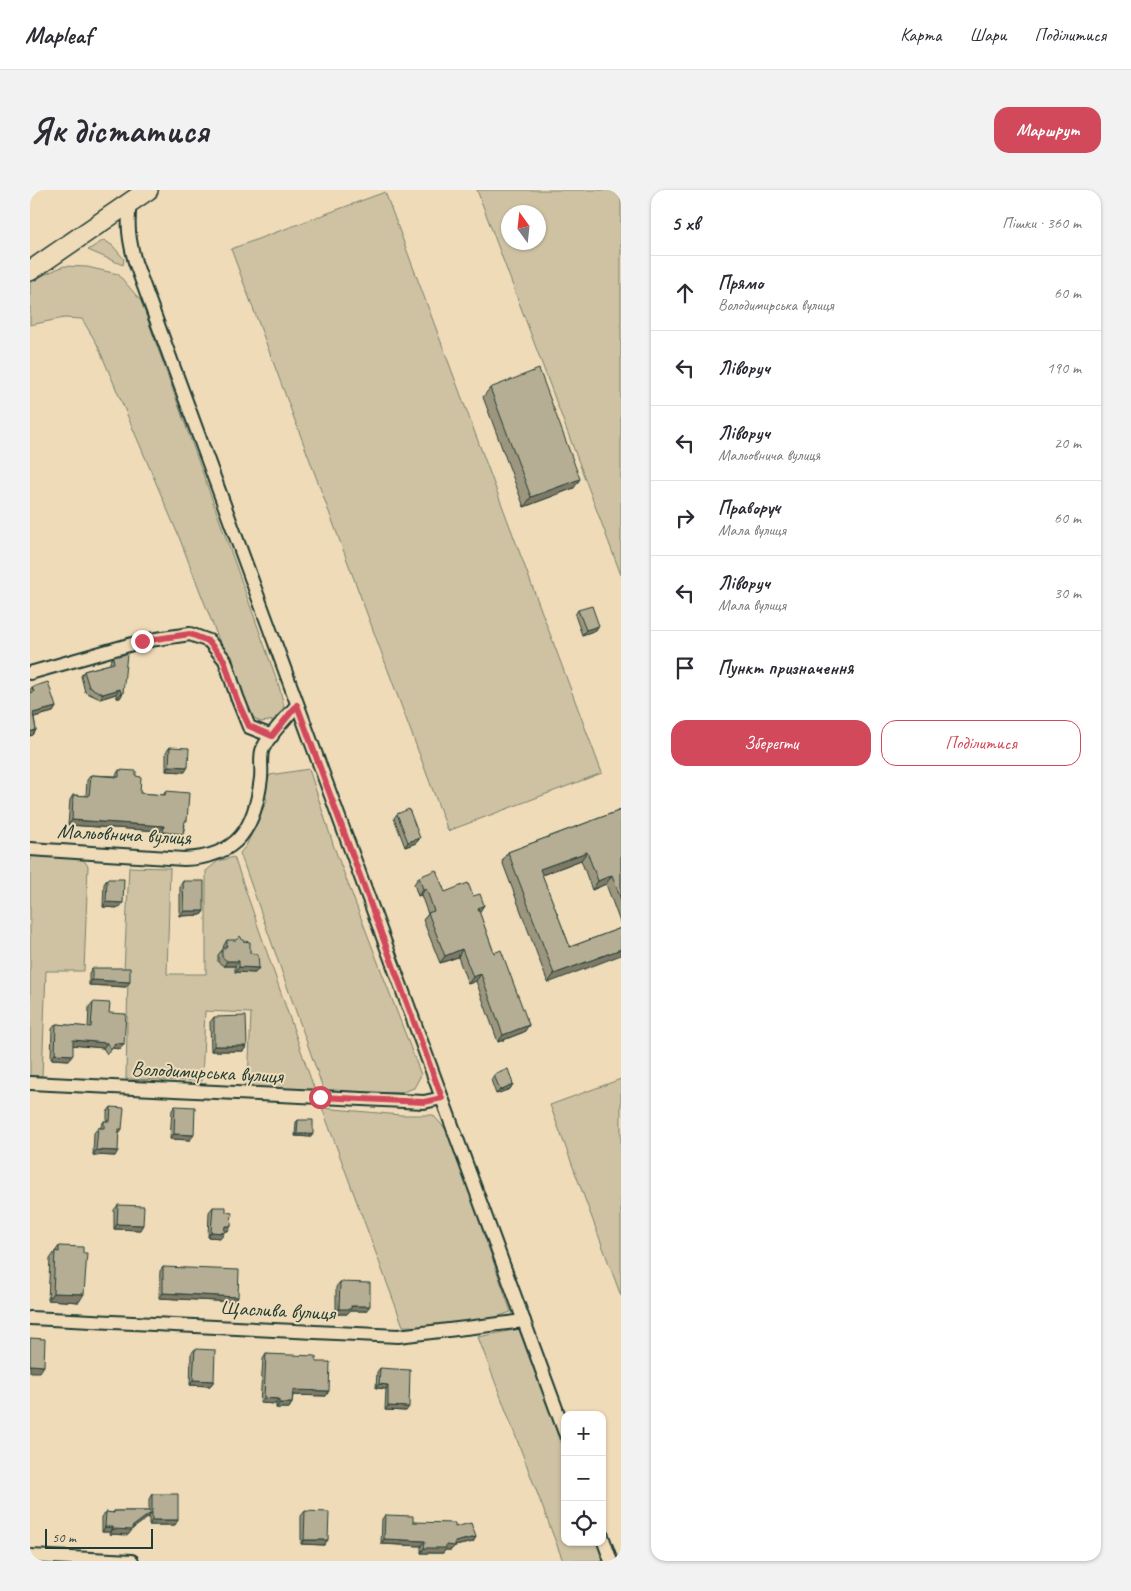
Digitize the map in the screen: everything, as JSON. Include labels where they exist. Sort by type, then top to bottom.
[{"type":"main road","points":[[30,271],[148,190]]},
{"type":"street","points":[[130,202],[127,220],[129,239],[136,262],[561,1422]]},
{"type":"street","points":[[30,673],[142,641],[190,634],[208,641],[224,660],[236,698],[249,726],[272,736]]},
{"type":"street","name":"Мальовнича вулиця","points":[[30,849],[184,859],[201,859],[220,853],[233,844],[246,830],[256,806],[261,777],[262,751],[297,705]]},
{"type":"street","name":"Володимирська вулиця","points":[[30,1084],[424,1102],[442,1098]]},
{"type":"street","name":"Щаслива вулиця","points":[[30,1318],[398,1336],[524,1321]]},
{"type":"street","points":[[606,1546],[611,1561]]},
{"type":"street","points":[[30,1556],[132,1561]]},
{"type":"shaded area","points":[[477,190],[621,190],[621,575]]},
{"type":"shaded area","points":[[385,192],[602,773],[448,831],[231,249]]},
{"type":"shaded area","points":[[104,240],[113,246],[124,259],[123,265],[88,250]]},
{"type":"shaded area","points":[[64,266],[87,267],[118,274],[141,301],[279,686],[284,706],[277,720],[260,722],[247,713],[179,537],[97,344],[82,319],[64,318],[30,325],[30,281]]},
{"type":"shaded area","points":[[309,769],[334,847],[421,1075],[414,1088],[400,1093],[324,1091],[240,853],[246,846],[267,800],[263,791],[270,775]]},
{"type":"shaded area","points":[[30,856],[82,858],[88,866],[84,971],[46,971],[42,1076],[30,1076]]},
{"type":"shaded area","points":[[234,857],[315,1091],[250,1088],[248,1083],[251,1013],[205,1011],[202,1081],[126,1079],[128,972],[124,971],[129,867],[170,868],[167,974],[206,974],[206,871],[218,861]]},
{"type":"shaded area","points":[[621,1079],[621,1296],[550,1105]]},
{"type":"shaded area","points":[[322,1108],[401,1115],[433,1115],[449,1133],[511,1312],[486,1320],[458,1324],[403,1326]]},
{"type":"shaded area","points":[[519,1329],[561,1441],[561,1546],[599,1546],[605,1561],[563,1561],[478,1337]]},
{"type":"building","points":[[539,369],[580,479],[531,497],[490,388]]},
{"type":"building","points":[[592,606],[599,626],[586,630],[578,610]]},
{"type":"building","points":[[127,654],[123,693],[121,693],[120,689],[103,694],[89,687],[84,671],[114,663],[113,657]]},
{"type":"building","points":[[48,682],[56,707],[33,713],[36,730],[30,732],[30,693],[34,692],[32,687]]},
{"type":"building","points":[[170,747],[189,748],[188,767],[169,766]]},
{"type":"building","points":[[119,770],[136,771],[136,776],[141,777],[140,793],[165,795],[166,791],[189,793],[187,821],[185,821],[183,834],[163,832],[164,826],[72,820],[73,795],[89,796],[91,775],[119,777]]},
{"type":"building","points":[[409,809],[420,838],[408,842],[397,814]]},
{"type":"building","points":[[621,810],[621,900],[612,875],[598,881],[587,852],[540,869],[570,947],[621,928],[621,949],[554,974],[508,852]]},
{"type":"building","points":[[436,870],[445,892],[468,883],[473,896],[480,894],[484,905],[478,908],[494,953],[501,950],[529,1025],[503,1035],[481,974],[473,977],[462,949],[445,956],[428,913],[434,911],[426,888],[423,889],[419,877]]},
{"type":"building","points":[[107,879],[124,879],[123,903],[106,902]]},
{"type":"building","points":[[183,881],[204,881],[204,911],[184,911]]},
{"type":"building","points":[[240,936],[243,941],[250,942],[250,953],[258,954],[259,968],[239,967],[239,961],[227,961],[222,957],[222,950],[227,946],[227,940],[236,940]]},
{"type":"building","points":[[92,968],[130,968],[130,982],[92,980]]},
{"type":"building","points":[[93,1002],[110,1003],[109,1013],[126,1014],[124,1044],[115,1043],[111,1049],[107,1043],[73,1040],[73,1055],[55,1054],[56,1024],[91,1027]]},
{"type":"building","points":[[246,1016],[247,1046],[214,1046],[214,1017]]},
{"type":"building","points":[[508,1069],[513,1084],[500,1090],[494,1075]]},
{"type":"building","points":[[175,1106],[195,1107],[194,1135],[174,1134]]},
{"type":"building","points":[[111,1107],[124,1108],[122,1129],[119,1129],[118,1151],[96,1150],[98,1128],[104,1128],[104,1121],[110,1121]]},
{"type":"building","points":[[298,1120],[313,1120],[313,1134],[297,1134]]},
{"type":"building","points":[[118,1205],[144,1206],[143,1225],[117,1224]]},
{"type":"building","points":[[213,1207],[226,1207],[226,1212],[232,1213],[231,1226],[225,1226],[224,1233],[211,1232]]},
{"type":"building","points":[[59,1246],[83,1247],[83,1253],[87,1253],[84,1294],[53,1293],[55,1251],[59,1252]]},
{"type":"building","points":[[163,1267],[239,1270],[238,1297],[163,1293]]},
{"type":"building","points":[[340,1282],[370,1283],[370,1306],[351,1306],[351,1309],[339,1309]]},
{"type":"building","points":[[30,1338],[45,1339],[44,1366],[30,1365]]},
{"type":"building","points":[[195,1349],[215,1350],[214,1381],[193,1380]]},
{"type":"building","points":[[266,1354],[316,1356],[316,1362],[330,1362],[329,1391],[293,1390],[292,1403],[279,1403],[279,1399],[264,1398]]},
{"type":"building","points":[[380,1368],[410,1370],[409,1407],[388,1406],[388,1385],[379,1384]]},
{"type":"building","points":[[152,1494],[178,1494],[178,1520],[152,1520],[152,1512],[132,1527],[132,1530],[105,1527],[106,1512],[152,1511]]},
{"type":"building","points":[[305,1511],[329,1512],[328,1540],[304,1540]]},
{"type":"building","points":[[385,1515],[413,1516],[413,1522],[455,1523],[455,1527],[471,1523],[476,1537],[455,1542],[455,1546],[446,1545],[446,1548],[424,1548],[425,1541],[384,1539]]},
{"type":"route","points":[[142,641],[190,634],[208,641],[224,660],[236,698],[249,726],[272,736],[297,705],[442,1098],[424,1102],[320,1097]]}]
